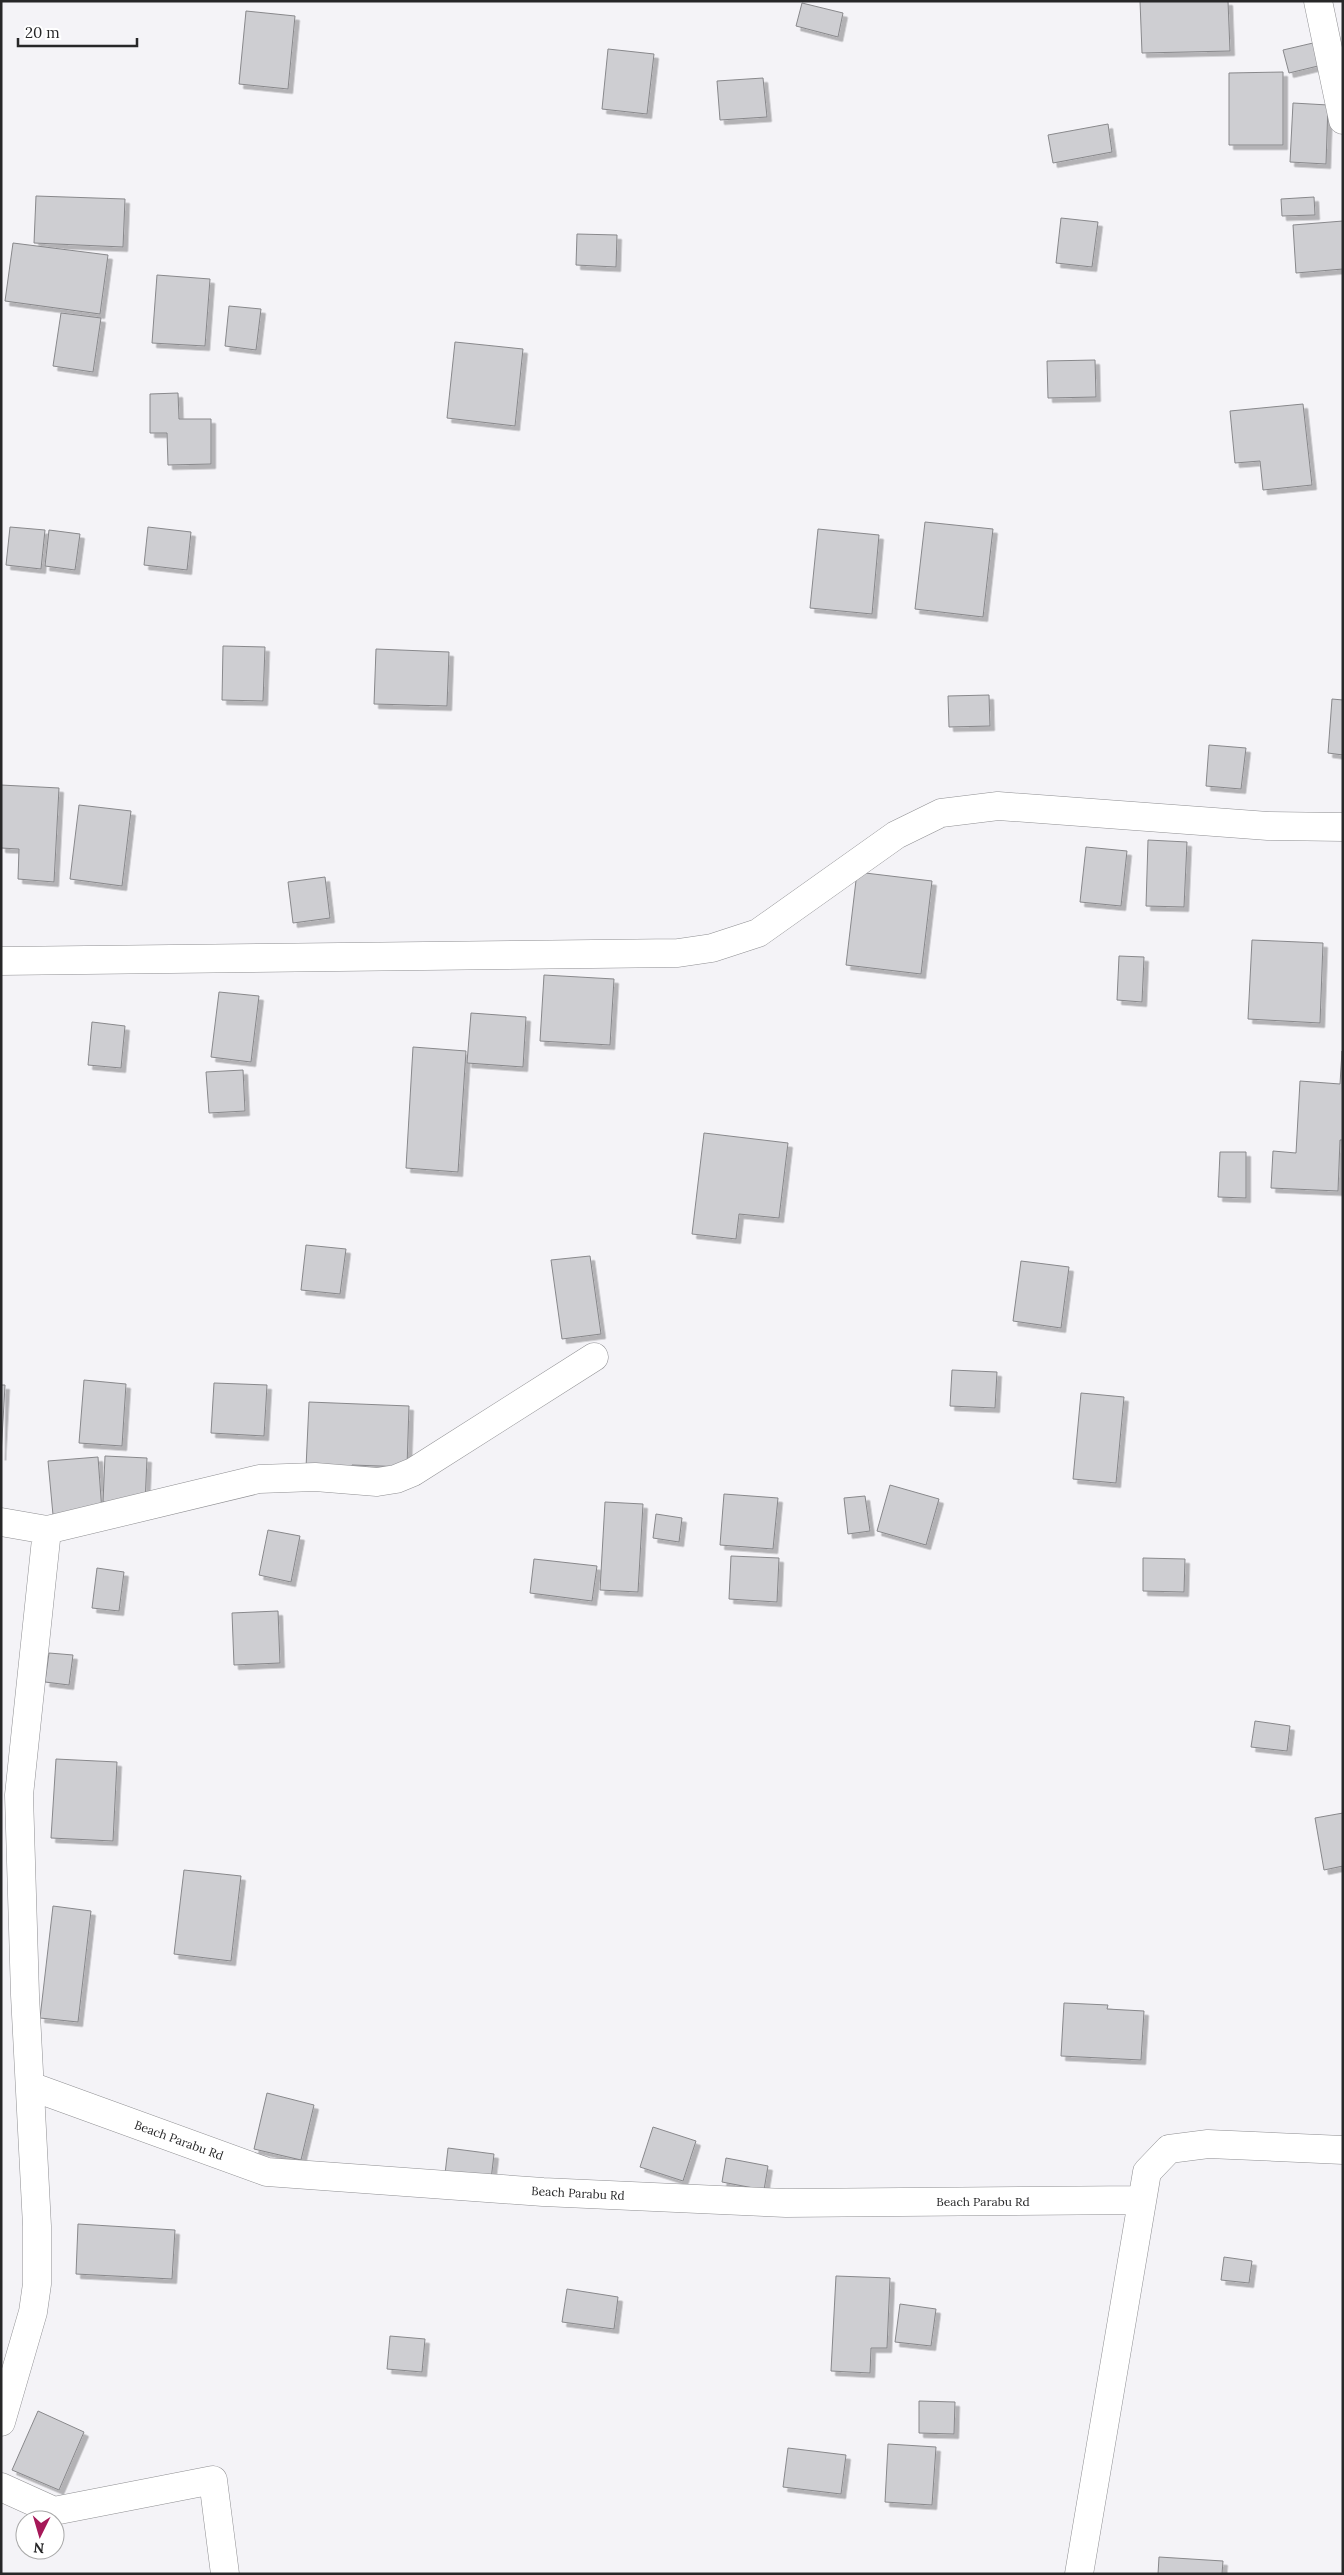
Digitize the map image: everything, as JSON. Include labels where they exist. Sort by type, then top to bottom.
[{"type":"street","points":[[1318,1],[1343,120]]},
{"type":"street","points":[[1,961],[678,953],[712,948],[758,933],[896,835],[941,813],[998,806],[1268,826],[1343,827]]},
{"type":"street","points":[[1,1522],[47,1530],[259,1479],[315,1477],[377,1482],[396,1479],[413,1472],[594,1357]]},
{"type":"street","points":[[1,2422],[34,2312],[36,2284],[37,2226],[18,1795],[47,1530]]},
{"type":"street","name":"Beach Parabu Rd","points":[[30,2086],[267,2172],[543,2192],[786,2203],[1142,2200]]},
{"type":"street","points":[[1079,2574],[1147,2172],[1169,2149],[1208,2144],[1343,2150]]},
{"type":"street","points":[[1,2487],[54,2510],[214,2480],[225,2574]]},
{"type":"building","points":[[1140,1],[1228,1],[1230,51],[1142,53]]},
{"type":"building","points":[[802,3],[843,13],[838,37],[796,26]]},
{"type":"building","points":[[246,11],[295,16],[288,89],[239,84]]},
{"type":"building","points":[[1313,43],[1318,66],[1289,73],[1283,50]]},
{"type":"building","points":[[608,49],[654,54],[647,114],[602,109]]},
{"type":"building","points":[[1283,72],[1283,145],[1229,145],[1229,73]]},
{"type":"building","points":[[763,78],[767,117],[720,120],[717,81]]},
{"type":"building","points":[[1293,103],[1328,105],[1326,164],[1290,162]]},
{"type":"building","points":[[1108,124],[1112,152],[1053,163],[1048,135]]},
{"type":"building","points":[[36,196],[125,199],[123,247],[34,243]]},
{"type":"building","points":[[1314,197],[1315,215],[1282,216],[1281,199]]},
{"type":"building","points":[[1061,218],[1098,222],[1092,267],[1056,263]]},
{"type":"building","points":[[1343,221],[1343,269],[1296,273],[1293,225]]},
{"type":"building","points":[[577,234],[617,235],[616,267],[576,265]]},
{"type":"building","points":[[13,243],[108,255],[100,314],[5,301]]},
{"type":"building","points":[[157,275],[210,279],[205,346],[152,343]]},
{"type":"building","points":[[229,306],[261,309],[256,350],[225,346]]},
{"type":"building","points":[[61,313],[101,318],[93,372],[53,366]]},
{"type":"building","points":[[455,342],[523,349],[515,426],[447,418]]},
{"type":"building","points":[[1095,360],[1096,397],[1048,398],[1047,361]]},
{"type":"building","points":[[178,393],[179,419],[211,419],[211,464],[168,465],[167,433],[150,433],[150,394]]},
{"type":"building","points":[[1303,404],[1312,485],[1263,490],[1260,461],[1235,463],[1230,411]]},
{"type":"building","points":[[925,522],[993,529],[983,617],[915,609]]},
{"type":"building","points":[[10,527],[45,530],[41,569],[6,565]]},
{"type":"building","points":[[148,527],[191,532],[187,570],[144,565]]},
{"type":"building","points":[[818,529],[879,535],[872,614],[810,608]]},
{"type":"building","points":[[49,530],[80,534],[75,570],[45,566]]},
{"type":"building","points":[[223,646],[265,647],[263,701],[222,700]]},
{"type":"building","points":[[376,649],[449,652],[447,706],[374,704]]},
{"type":"building","points":[[989,695],[990,726],[949,727],[948,696]]},
{"type":"building","points":[[1332,699],[1343,700],[1343,755],[1328,753]]},
{"type":"building","points":[[1209,745],[1246,748],[1241,789],[1206,786]]},
{"type":"building","points":[[1,785],[59,788],[54,882],[18,879],[19,849],[1,848]]},
{"type":"building","points":[[79,805],[131,811],[122,886],[70,879]]},
{"type":"building","points":[[1148,840],[1187,842],[1184,907],[1146,906]]},
{"type":"building","points":[[1086,847],[1127,851],[1121,906],[1080,902]]},
{"type":"building","points":[[857,872],[932,881],[921,974],[846,965]]},
{"type":"building","points":[[325,877],[330,918],[293,923],[288,882]]},
{"type":"building","points":[[1252,940],[1323,943],[1320,1023],[1248,1019]]},
{"type":"building","points":[[1119,956],[1144,957],[1142,1002],[1117,1000]]},
{"type":"building","points":[[544,975],[614,979],[610,1045],[540,1041]]},
{"type":"building","points":[[219,992],[259,996],[251,1062],[211,1057]]},
{"type":"building","points":[[471,1013],[526,1017],[523,1067],[467,1063]]},
{"type":"building","points":[[92,1022],[125,1026],[121,1068],[88,1065]]},
{"type":"building","points":[[413,1047],[466,1051],[458,1172],[406,1168]]},
{"type":"building","points":[[1342,1051],[1343,1140],[1340,1140],[1338,1191],[1271,1188],[1273,1151],[1296,1153],[1300,1081],[1340,1084]]},
{"type":"building","points":[[243,1070],[245,1111],[209,1113],[206,1072]]},
{"type":"building","points":[[704,1133],[788,1143],[779,1218],[739,1214],[736,1239],[692,1234]]},
{"type":"building","points":[[1220,1152],[1246,1152],[1246,1198],[1218,1197]]},
{"type":"building","points":[[306,1245],[346,1249],[340,1294],[301,1290]]},
{"type":"building","points":[[590,1256],[601,1334],[562,1339],[551,1260]]},
{"type":"building","points":[[1021,1261],[1069,1267],[1061,1328],[1013,1321]]},
{"type":"building","points":[[952,1370],[997,1372],[995,1408],[950,1406]]},
{"type":"building","points":[[84,1380],[126,1384],[122,1446],[79,1443]]},
{"type":"building","points":[[214,1383],[267,1385],[264,1436],[211,1433]]},
{"type":"building","points":[[1,1385],[5,1385],[1,1456]]},
{"type":"building","points":[[1081,1393],[1124,1397],[1116,1483],[1073,1479]]},
{"type":"building","points":[[309,1402],[409,1406],[407,1467],[352,1465],[351,1470],[306,1468]]},
{"type":"building","points":[[105,1456],[147,1458],[145,1504],[103,1502]]},
{"type":"building","points":[[98,1457],[102,1512],[53,1515],[48,1461]]},
{"type":"building","points":[[890,1485],[939,1499],[926,1545],[877,1531]]},
{"type":"building","points":[[724,1494],[778,1498],[773,1549],[720,1545]]},
{"type":"building","points":[[865,1496],[870,1531],[848,1534],[844,1498]]},
{"type":"building","points":[[605,1502],[643,1504],[638,1592],[600,1590]]},
{"type":"building","points":[[656,1514],[682,1518],[679,1542],[653,1538]]},
{"type":"building","points":[[268,1530],[300,1536],[291,1582],[259,1575]]},
{"type":"building","points":[[731,1556],[779,1558],[777,1602],[729,1599]]},
{"type":"building","points":[[1143,1558],[1185,1559],[1184,1592],[1143,1591]]},
{"type":"building","points":[[534,1559],[597,1566],[592,1601],[530,1593]]},
{"type":"building","points":[[97,1568],[124,1572],[119,1611],[92,1608]]},
{"type":"building","points":[[278,1611],[280,1663],[234,1665],[232,1613]]},
{"type":"building","points":[[49,1653],[73,1655],[69,1685],[45,1682]]},
{"type":"building","points":[[1255,1721],[1290,1726],[1287,1751],[1251,1747]]},
{"type":"building","points":[[56,1759],[117,1762],[113,1841],[51,1838]]},
{"type":"building","points":[[1343,1813],[1343,1866],[1324,1870],[1315,1818]]},
{"type":"building","points":[[184,1870],[241,1876],[231,1961],[174,1954]]},
{"type":"building","points":[[53,1906],[91,1911],[78,2022],[40,2018]]},
{"type":"building","points":[[1064,2003],[1108,2005],[1107,2009],[1144,2011],[1141,2060],[1061,2056]]},
{"type":"building","points":[[267,2093],[314,2105],[301,2160],[254,2149]]},
{"type":"building","points":[[653,2127],[696,2141],[683,2181],[640,2167]]},
{"type":"building","points":[[448,2148],[494,2154],[491,2180],[445,2174]]},
{"type":"building","points":[[726,2158],[768,2166],[764,2190],[722,2182]]},
{"type":"building","points":[[78,2224],[175,2230],[172,2279],[76,2274]]},
{"type":"building","points":[[1224,2257],[1252,2261],[1249,2283],[1221,2280]]},
{"type":"building","points":[[836,2276],[890,2278],[887,2348],[871,2348],[870,2373],[831,2371]]},
{"type":"building","points":[[567,2289],[618,2297],[614,2329],[562,2322]]},
{"type":"building","points":[[900,2304],[936,2309],[931,2346],[895,2342]]},
{"type":"building","points":[[390,2336],[425,2339],[422,2372],[387,2369]]},
{"type":"building","points":[[919,2401],[955,2402],[954,2434],[919,2433]]},
{"type":"building","points":[[38,2411],[84,2432],[59,2490],[12,2470]]},
{"type":"building","points":[[888,2444],[936,2447],[932,2505],[885,2502]]},
{"type":"building","points":[[788,2448],[846,2455],[841,2494],[783,2487]]},
{"type":"building","points":[[1159,2557],[1223,2561],[1222,2574],[1158,2574]]}]
